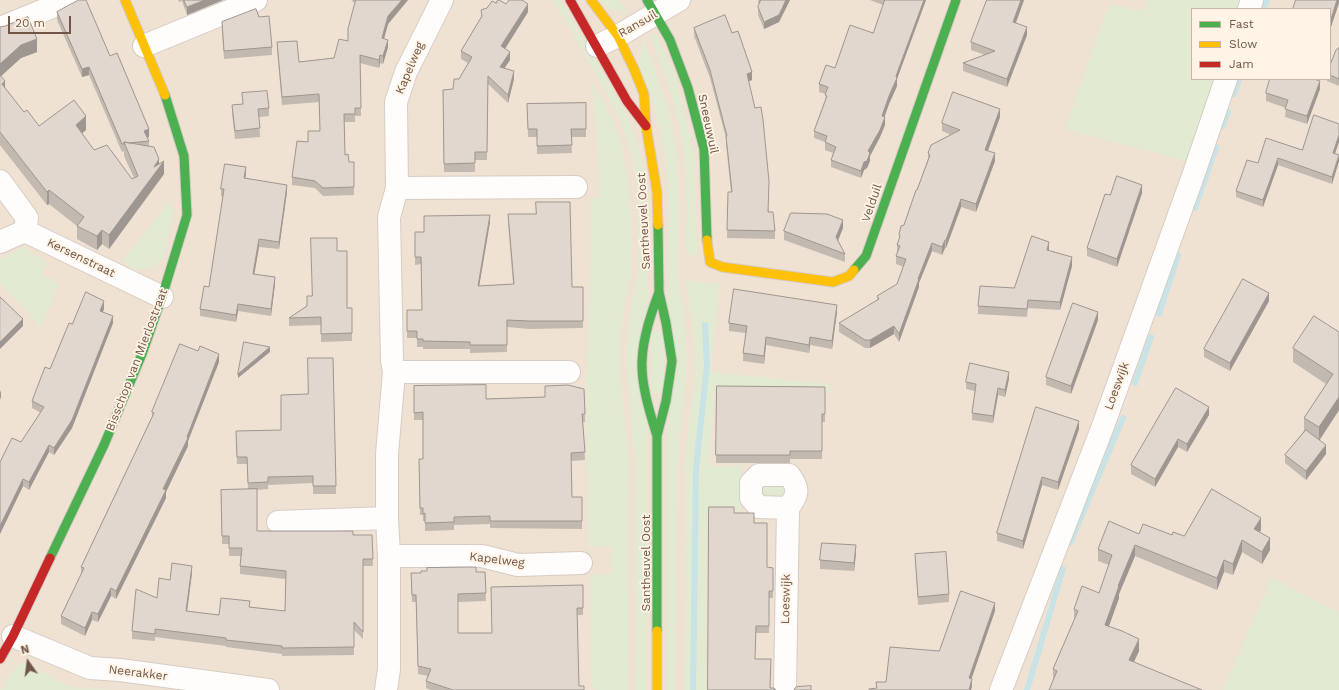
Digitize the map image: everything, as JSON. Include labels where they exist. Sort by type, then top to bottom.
[{"type":"street","points":[[0,28],[69,0]]},
{"type":"street","name":"Bisschop van Mierlostraat","points":[[0,659],[13,636],[104,445],[142,354],[162,298],[187,215],[184,156],[168,101],[125,0]]},
{"type":"street","points":[[144,46],[256,0]]},
{"type":"street","name":"Kapelweg","points":[[386,690],[389,669],[387,454],[394,372],[392,360],[389,217],[397,188],[396,102],[406,72],[442,0]]},
{"type":"street","name":"Santheuvel Oost","points":[[570,0],[627,101],[646,126]]},
{"type":"street","name":"Santheuvel Oost","points":[[591,0],[618,36],[644,94],[646,126],[657,192],[659,292],[672,361],[666,401],[657,436],[657,690]]},
{"type":"street","name":"Ransuil","points":[[597,46],[618,36],[652,7],[679,0]]},
{"type":"street","name":"Velduil","points":[[710,262],[722,267],[833,282],[849,276],[866,256],[956,0]]},
{"type":"street","name":"Sneeuwuil","points":[[652,7],[670,40],[688,88],[704,150],[706,248],[710,262]]},
{"type":"street","name":"Loeswijk","points":[[1001,690],[1103,426],[1193,176],[1226,80]]},
{"type":"street","points":[[0,181],[27,218],[25,231],[0,242]]},
{"type":"street","points":[[397,188],[576,187]]},
{"type":"street","name":"Kersenstraat","points":[[25,231],[162,298]]},
{"type":"street","name":"Santheuvel Oost","points":[[657,436],[646,400],[642,361],[648,323],[659,292]]},
{"type":"street","points":[[394,372],[569,372]]},
{"type":"street","name":"Loeswijk","points":[[785,690],[788,508]]},
{"type":"street","points":[[278,522],[387,518]]},
{"type":"street","name":"Kapelweg","points":[[389,556],[482,556],[518,564],[581,563]]},
{"type":"street","name":"Neerakker","points":[[13,636],[90,668],[120,670],[235,688],[268,690]]},
{"type":"shaded area","points":[[0,0],[1339,0],[1339,690],[0,690]]},
{"type":"green space","points":[[552,0],[560,0],[624,110],[635,136],[646,179],[648,270],[646,690],[635,690],[636,469],[626,358],[628,329],[639,264],[637,187],[628,142],[621,123],[607,94],[569,26]]},
{"type":"green space","points":[[600,0],[618,0],[628,13],[607,8]]},
{"type":"green space","points":[[1148,0],[1245,0],[1242,8],[1191,8],[1191,80],[1219,80],[1191,162],[1065,129],[1109,4],[1144,12]]},
{"type":"green space","points":[[649,34],[656,34],[676,78],[694,152],[697,255],[694,257],[689,255],[686,249],[685,166],[682,138],[666,78]]},
{"type":"green space","points":[[643,37],[668,107],[677,154],[678,270],[684,316],[687,368],[678,454],[675,690],[667,690],[667,445],[669,426],[668,181],[665,154],[652,97],[639,64]]},
{"type":"green space","points":[[592,83],[606,107],[619,137],[629,190],[632,264],[619,340],[621,385],[629,459],[628,690],[601,690],[592,688],[590,575],[611,574],[611,546],[588,546],[586,382],[591,263],[591,198],[599,198],[599,166]]},
{"type":"green space","points":[[169,202],[174,211],[162,260],[152,268],[135,270],[123,261]]},
{"type":"green space","points":[[23,247],[48,263],[41,274],[59,284],[40,329],[28,312],[0,282],[0,260]]},
{"type":"green space","points":[[686,280],[719,285],[711,372],[829,384],[830,392],[715,391],[709,466],[742,466],[740,512],[707,512],[706,690],[684,690],[686,584],[685,460],[694,384],[695,362],[692,322]]},
{"type":"green space","points":[[651,332],[664,332],[664,393],[651,393]]},
{"type":"green space","points":[[782,481],[787,487],[785,496],[764,497],[761,495],[761,483]]},
{"type":"green space","points":[[1272,578],[1339,613],[1339,690],[1223,690]]},
{"type":"green space","points":[[23,662],[73,688],[114,690],[1,690],[14,669]]},
{"type":"building","points":[[79,0],[86,0],[110,56],[117,53],[149,129],[144,131],[149,141],[124,142],[124,144],[122,144],[89,67],[82,69],[57,12]]},
{"type":"building","points":[[184,0],[205,0],[187,7]]},
{"type":"building","points":[[356,0],[402,0],[388,16],[382,38],[388,40],[383,56],[380,55],[379,60],[360,55],[361,108],[355,108],[355,114],[344,114],[345,155],[348,154],[349,162],[354,162],[354,187],[323,188],[315,181],[292,177],[297,141],[308,142],[308,131],[320,131],[319,94],[282,97],[277,42],[297,41],[299,62],[334,58],[339,39],[348,41],[348,29]]},
{"type":"building","points":[[498,0],[506,4],[509,0],[522,0],[528,4],[501,46],[510,52],[500,67],[514,71],[508,95],[488,76],[487,152],[475,152],[475,163],[444,164],[443,90],[453,89],[454,79],[459,79],[472,57],[461,51],[482,16],[481,10],[487,8],[492,1],[496,3]]},
{"type":"building","points":[[761,0],[786,0],[779,15],[764,22],[758,7]]},
{"type":"building","points":[[885,0],[924,0],[882,116],[885,117],[880,130],[868,151],[870,153],[867,161],[864,162],[861,171],[831,160],[836,147],[825,142],[827,136],[814,131],[827,96],[825,95],[828,87],[819,84],[826,65],[835,68],[850,25],[873,33]]},
{"type":"building","points":[[987,0],[1021,0],[1013,22],[1027,27],[1007,79],[963,63],[995,51],[971,42]]},
{"type":"building","points":[[1296,0],[1337,0],[1331,19],[1331,8],[1293,8]]},
{"type":"building","points":[[256,9],[259,17],[269,16],[272,47],[224,51],[222,22]]},
{"type":"building","points":[[725,15],[732,33],[738,31],[752,72],[747,74],[755,108],[761,107],[769,181],[768,212],[773,212],[775,231],[727,230],[728,192],[732,192],[727,136],[710,70],[694,28]]},
{"type":"building","points":[[28,17],[37,39],[21,45],[0,64],[0,27]]},
{"type":"building","points":[[1339,48],[1339,79],[1331,75],[1331,62],[1336,50]]},
{"type":"building","points":[[0,75],[5,81],[2,84],[24,112],[27,110],[39,126],[74,100],[86,116],[76,125],[94,150],[107,145],[132,179],[138,176],[124,142],[154,147],[159,159],[154,167],[164,161],[109,235],[102,230],[97,236],[77,226],[84,217],[49,190],[47,192],[0,132]]},
{"type":"building","points":[[1270,80],[1320,81],[1307,116],[1285,109],[1288,100],[1266,93]]},
{"type":"building","points":[[267,91],[269,108],[258,109],[260,128],[235,131],[232,105],[243,104],[242,93]]},
{"type":"building","points":[[953,92],[1000,109],[985,150],[995,153],[976,204],[961,199],[942,247],[932,243],[899,334],[894,326],[870,340],[865,340],[839,323],[879,299],[877,296],[897,284],[906,259],[896,256],[900,246],[897,245],[900,236],[899,234],[901,226],[904,225],[930,155],[928,153],[931,145],[960,130],[942,123]]},
{"type":"building","points":[[586,103],[586,129],[571,129],[572,145],[537,146],[537,129],[528,129],[527,104]]},
{"type":"building","points":[[1314,115],[1339,124],[1339,135],[1333,153],[1339,155],[1332,177],[1278,158],[1263,200],[1236,191],[1247,160],[1258,163],[1266,138],[1302,150]]},
{"type":"building","points":[[225,164],[246,167],[244,178],[287,185],[279,242],[259,239],[253,274],[275,277],[271,309],[238,304],[236,315],[200,309],[204,286],[209,287],[224,189],[221,189]]},
{"type":"building","points":[[1117,176],[1142,185],[1117,259],[1087,248],[1105,194],[1110,195]]},
{"type":"building","points":[[536,202],[570,202],[572,287],[583,287],[583,321],[507,320],[507,345],[470,345],[470,342],[423,341],[423,339],[417,339],[417,331],[407,331],[407,310],[422,310],[421,257],[415,257],[415,232],[424,232],[424,216],[490,215],[478,286],[514,284],[508,214],[536,214]]},
{"type":"building","points":[[791,213],[827,214],[843,220],[836,237],[845,254],[784,231]]},
{"type":"building","points":[[1032,236],[1049,242],[1047,250],[1072,257],[1060,302],[1028,300],[1027,309],[978,306],[980,286],[1014,288]]},
{"type":"building","points":[[311,238],[337,238],[337,251],[347,251],[347,308],[352,308],[352,333],[321,334],[321,317],[289,318],[307,306],[307,296],[312,296]]},
{"type":"building","points":[[1243,279],[1269,293],[1230,363],[1204,349]]},
{"type":"building","points":[[734,289],[837,305],[832,341],[810,337],[809,345],[766,337],[764,356],[743,353],[747,326],[729,323]]},
{"type":"building","points":[[86,292],[104,301],[100,311],[113,316],[72,420],[54,448],[49,445],[29,482],[23,479],[0,526],[0,462],[12,438],[21,442],[44,407],[32,401],[45,367],[50,369],[69,323],[72,324]]},
{"type":"building","points":[[0,297],[23,319],[0,342]]},
{"type":"building","points":[[1073,303],[1098,312],[1071,386],[1046,377]]},
{"type":"building","points":[[1314,316],[1339,332],[1339,397],[1319,427],[1304,418],[1333,374],[1293,348]]},
{"type":"building","points":[[244,342],[270,347],[238,374]]},
{"type":"building","points":[[180,344],[198,351],[200,346],[219,354],[187,437],[188,438],[163,489],[166,490],[116,591],[111,588],[98,614],[92,612],[85,628],[61,616],[84,568],[81,567],[154,413],[152,412]]},
{"type":"building","points":[[308,358],[333,358],[336,486],[313,486],[313,476],[268,477],[268,482],[248,483],[247,457],[237,457],[236,431],[281,430],[281,395],[308,394]]},
{"type":"building","points":[[970,363],[1009,372],[1005,390],[998,388],[993,416],[972,413],[976,384],[966,382]]},
{"type":"building","points":[[486,385],[486,399],[545,397],[545,386],[568,385],[584,389],[585,414],[582,414],[585,452],[571,453],[572,497],[582,497],[582,521],[490,521],[490,516],[454,517],[454,522],[425,523],[425,513],[423,514],[423,508],[420,508],[419,459],[423,459],[423,412],[414,413],[414,386]]},
{"type":"building","points":[[717,386],[825,387],[825,414],[822,414],[822,451],[790,451],[790,455],[716,455]]},
{"type":"building","points":[[1176,388],[1209,407],[1187,444],[1178,439],[1155,479],[1131,465]]},
{"type":"building","points":[[1036,407],[1079,421],[1058,482],[1042,477],[1023,541],[997,533]]},
{"type":"building","points":[[1306,430],[1326,445],[1306,471],[1285,455]]},
{"type":"building","points":[[257,489],[257,531],[353,531],[353,535],[372,535],[373,559],[363,559],[363,632],[354,622],[354,647],[282,648],[282,646],[226,640],[226,638],[155,629],[155,634],[132,631],[136,589],[157,598],[159,578],[170,580],[172,563],[192,566],[186,611],[219,615],[221,598],[250,601],[249,607],[285,611],[286,571],[240,566],[242,548],[229,548],[229,536],[222,536],[221,490]]},
{"type":"building","points":[[1212,489],[1261,518],[1254,529],[1270,538],[1262,552],[1242,540],[1233,564],[1224,560],[1217,578],[1135,545],[1118,586],[1105,625],[1139,639],[1129,660],[1202,690],[1049,690],[1057,671],[1053,669],[1078,611],[1074,609],[1082,586],[1099,593],[1112,555],[1098,549],[1109,521],[1139,534],[1143,524],[1172,535],[1173,532],[1184,536]]},
{"type":"building","points":[[709,507],[734,507],[734,513],[754,513],[754,523],[767,523],[767,567],[773,568],[773,591],[769,591],[769,626],[756,626],[755,659],[771,659],[770,688],[774,688],[776,690],[708,690]]},
{"type":"building","points":[[822,543],[856,545],[854,563],[820,560]]},
{"type":"building","points":[[946,552],[949,594],[918,597],[915,554]]},
{"type":"building","points":[[476,567],[476,572],[485,572],[486,593],[458,594],[458,633],[492,633],[491,587],[583,585],[583,608],[577,608],[579,686],[584,686],[584,690],[453,690],[426,681],[431,669],[418,666],[416,595],[412,595],[411,573],[421,573],[421,571],[427,571],[427,568]]},
{"type":"building","points":[[961,591],[995,603],[969,678],[972,679],[969,690],[869,690],[877,688],[876,682],[886,682],[890,647],[939,651]]},
{"type":"building","points":[[811,686],[811,690],[794,690],[796,687]]},
{"type":"waterway","points":[[1263,8],[1267,0]]},
{"type":"waterway","points":[[1234,94],[1239,80]]},
{"type":"waterway","points":[[1222,127],[1228,111]]},
{"type":"waterway","points":[[1195,208],[1216,147]]},
{"type":"waterway","points":[[1159,314],[1178,255]]},
{"type":"waterway","points":[[693,690],[696,468],[707,366],[705,325]]},
{"type":"waterway","points":[[1135,383],[1151,337]]},
{"type":"waterway","points":[[1070,543],[1123,418]]},
{"type":"waterway","points":[[1027,690],[1063,569]]},
{"type":"traffic: fast","points":[[647,0],[670,40],[688,88],[704,149],[707,240]]},
{"type":"traffic: fast","points":[[854,270],[866,256],[956,0]]},
{"type":"traffic: fast","points":[[50,558],[104,445],[142,354],[162,297],[187,215],[184,156],[165,95]]},
{"type":"traffic: fast","points":[[657,631],[657,436],[666,401],[672,361],[659,292],[658,225]]},
{"type":"traffic: fast","points":[[657,436],[644,389],[642,361],[650,317],[659,292]]},
{"type":"traffic: slow","points":[[125,0],[165,95]]},
{"type":"traffic: slow","points":[[591,0],[618,36],[644,94],[646,126],[657,192],[658,225]]},
{"type":"traffic: slow","points":[[707,240],[710,262],[722,267],[833,282],[849,276],[854,270]]},
{"type":"traffic: slow","points":[[657,631],[657,690]]},
{"type":"traffic: jam","points":[[570,0],[627,101],[646,126]]},
{"type":"traffic: jam","points":[[0,659],[13,636],[50,558]]}]
